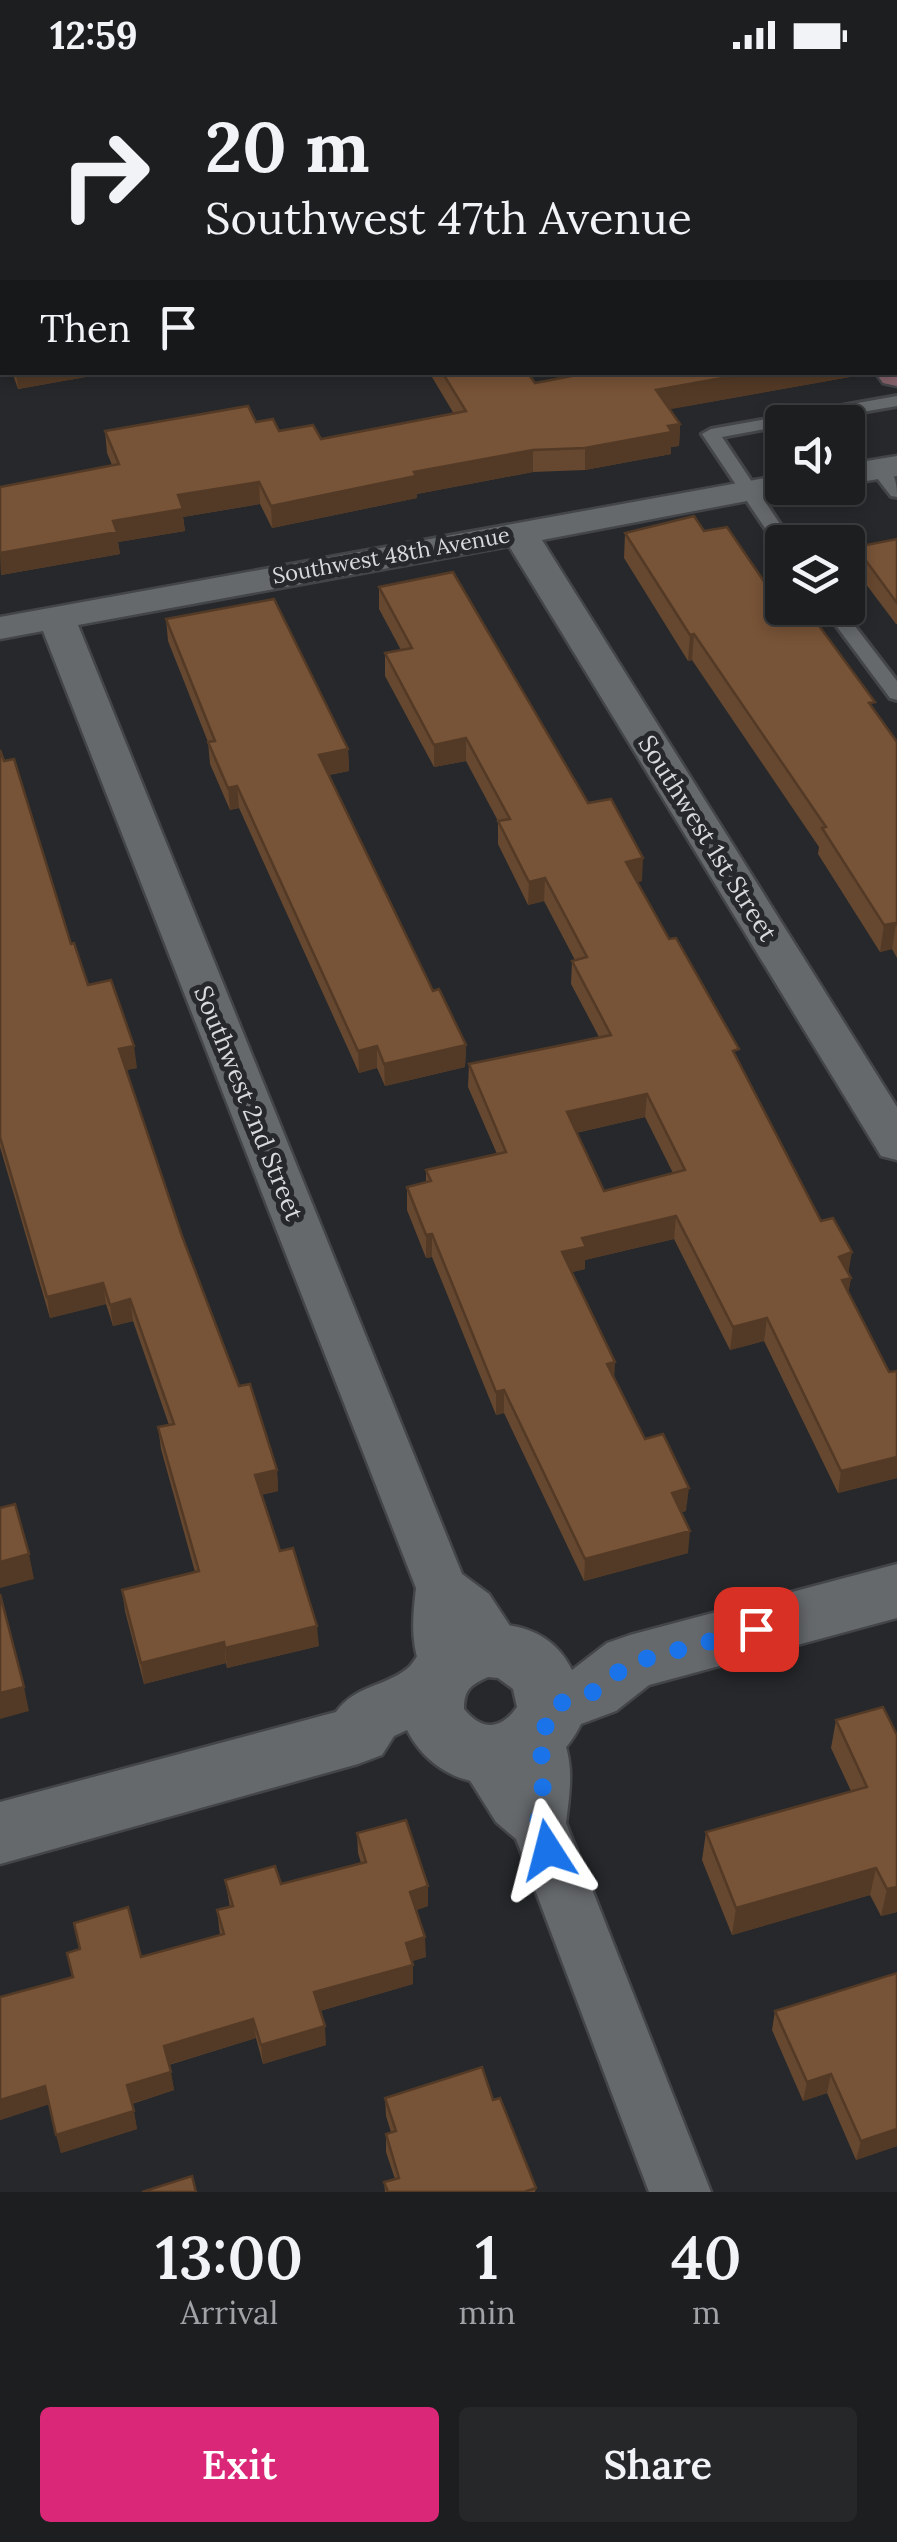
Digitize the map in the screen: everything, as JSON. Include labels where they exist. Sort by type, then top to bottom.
[{"type":"street","name":"Southwest 48th Avenue","points":[[0,628],[765,488]]},
{"type":"street","name":"Southwest 1st Street","points":[[519,532],[897,1144]]},
{"type":"street","name":"Southwest 2nd Street","points":[[56,617],[442,1588],[437,1636],[489,1700],[516,1805],[538,1823],[680,2192]]},
{"type":"street","points":[[0,1833],[358,1735],[378,1746],[489,1700],[593,1692],[630,1663],[897,1591]]},
{"type":"lane","points":[[865,407],[897,401]]},
{"type":"lane","points":[[765,424],[711,434],[765,488]]},
{"type":"lane","points":[[845,625],[897,694]]},
{"type":"building","points":[[444,375],[529,375],[535,383],[576,375],[739,375],[656,390],[680,424],[668,426],[672,432],[585,448],[533,450],[414,472],[416,476],[271,506],[259,482],[178,495],[183,509],[113,521],[117,532],[0,553],[0,487],[119,464],[105,431],[248,406],[256,422],[273,419],[279,431],[313,425],[321,439],[466,411]]},
{"type":"building","points":[[694,516],[704,531],[727,527],[765,583],[765,625],[818,625],[875,702],[869,703],[897,742],[897,925],[884,925],[822,828],[826,827],[694,634],[690,635],[625,533]]},
{"type":"building","points":[[897,539],[897,603],[865,559],[865,545]]},
{"type":"building","points":[[453,572],[588,803],[611,799],[643,858],[626,862],[669,939],[676,938],[739,1049],[733,1051],[821,1221],[833,1218],[852,1252],[839,1257],[851,1278],[842,1280],[889,1372],[897,1371],[897,1457],[841,1471],[767,1318],[733,1327],[676,1216],[582,1238],[586,1247],[562,1252],[615,1362],[607,1364],[645,1439],[663,1434],[689,1488],[672,1493],[690,1531],[585,1559],[504,1390],[496,1392],[432,1234],[426,1235],[407,1187],[431,1181],[426,1170],[506,1152],[469,1064],[611,1035],[572,961],[587,957],[545,878],[529,882],[498,821],[510,819],[466,738],[434,745],[385,653],[412,648],[379,587]],"holes":[[[647,1094],[685,1170],[604,1191],[567,1112]]]},
{"type":"building","points":[[274,599],[348,749],[319,755],[433,991],[439,989],[466,1045],[384,1064],[377,1046],[358,1051],[237,786],[228,788],[208,742],[215,741],[166,619]]},
{"type":"building","points":[[0,750],[4,761],[14,759],[71,944],[74,943],[88,985],[111,980],[134,1046],[119,1049],[182,1236],[239,1386],[250,1384],[277,1470],[255,1475],[280,1551],[293,1548],[317,1626],[225,1648],[224,1642],[141,1663],[122,1590],[199,1571],[158,1427],[174,1424],[130,1299],[110,1305],[103,1283],[47,1297],[0,1137]]},
{"type":"building","points":[[15,1504],[29,1554],[0,1562],[0,1508]]},
{"type":"building","points":[[0,1594],[24,1687],[0,1693]]},
{"type":"building","points":[[883,1707],[897,1735],[897,1887],[887,1889],[876,1868],[736,1908],[706,1832],[867,1787],[836,1720]]},
{"type":"building","points":[[406,1820],[428,1886],[410,1892],[425,1937],[406,1943],[413,1965],[314,1992],[325,2026],[261,2045],[253,2019],[164,2046],[171,2072],[127,2085],[134,2111],[56,2135],[45,2086],[0,2100],[0,1997],[73,1977],[67,1953],[80,1949],[74,1923],[128,1907],[141,1957],[224,1934],[217,1910],[233,1906],[225,1880],[275,1866],[281,1884],[366,1862],[357,1833]]},
{"type":"building","points":[[897,1973],[897,2129],[861,2141],[831,2074],[807,2082],[775,2011]]},
{"type":"building","points":[[482,2067],[493,2100],[500,2098],[536,2188],[524,2192],[388,2192],[384,2182],[399,2178],[386,2134],[396,2131],[385,2098]]},
{"type":"building","points":[[192,2176],[196,2192],[142,2192]]},
{"type":"route","points":[[548,1850],[538,1823],[545,1769],[537,1738],[548,1723],[552,1706],[593,1692],[630,1663],[756,1629]]}]
